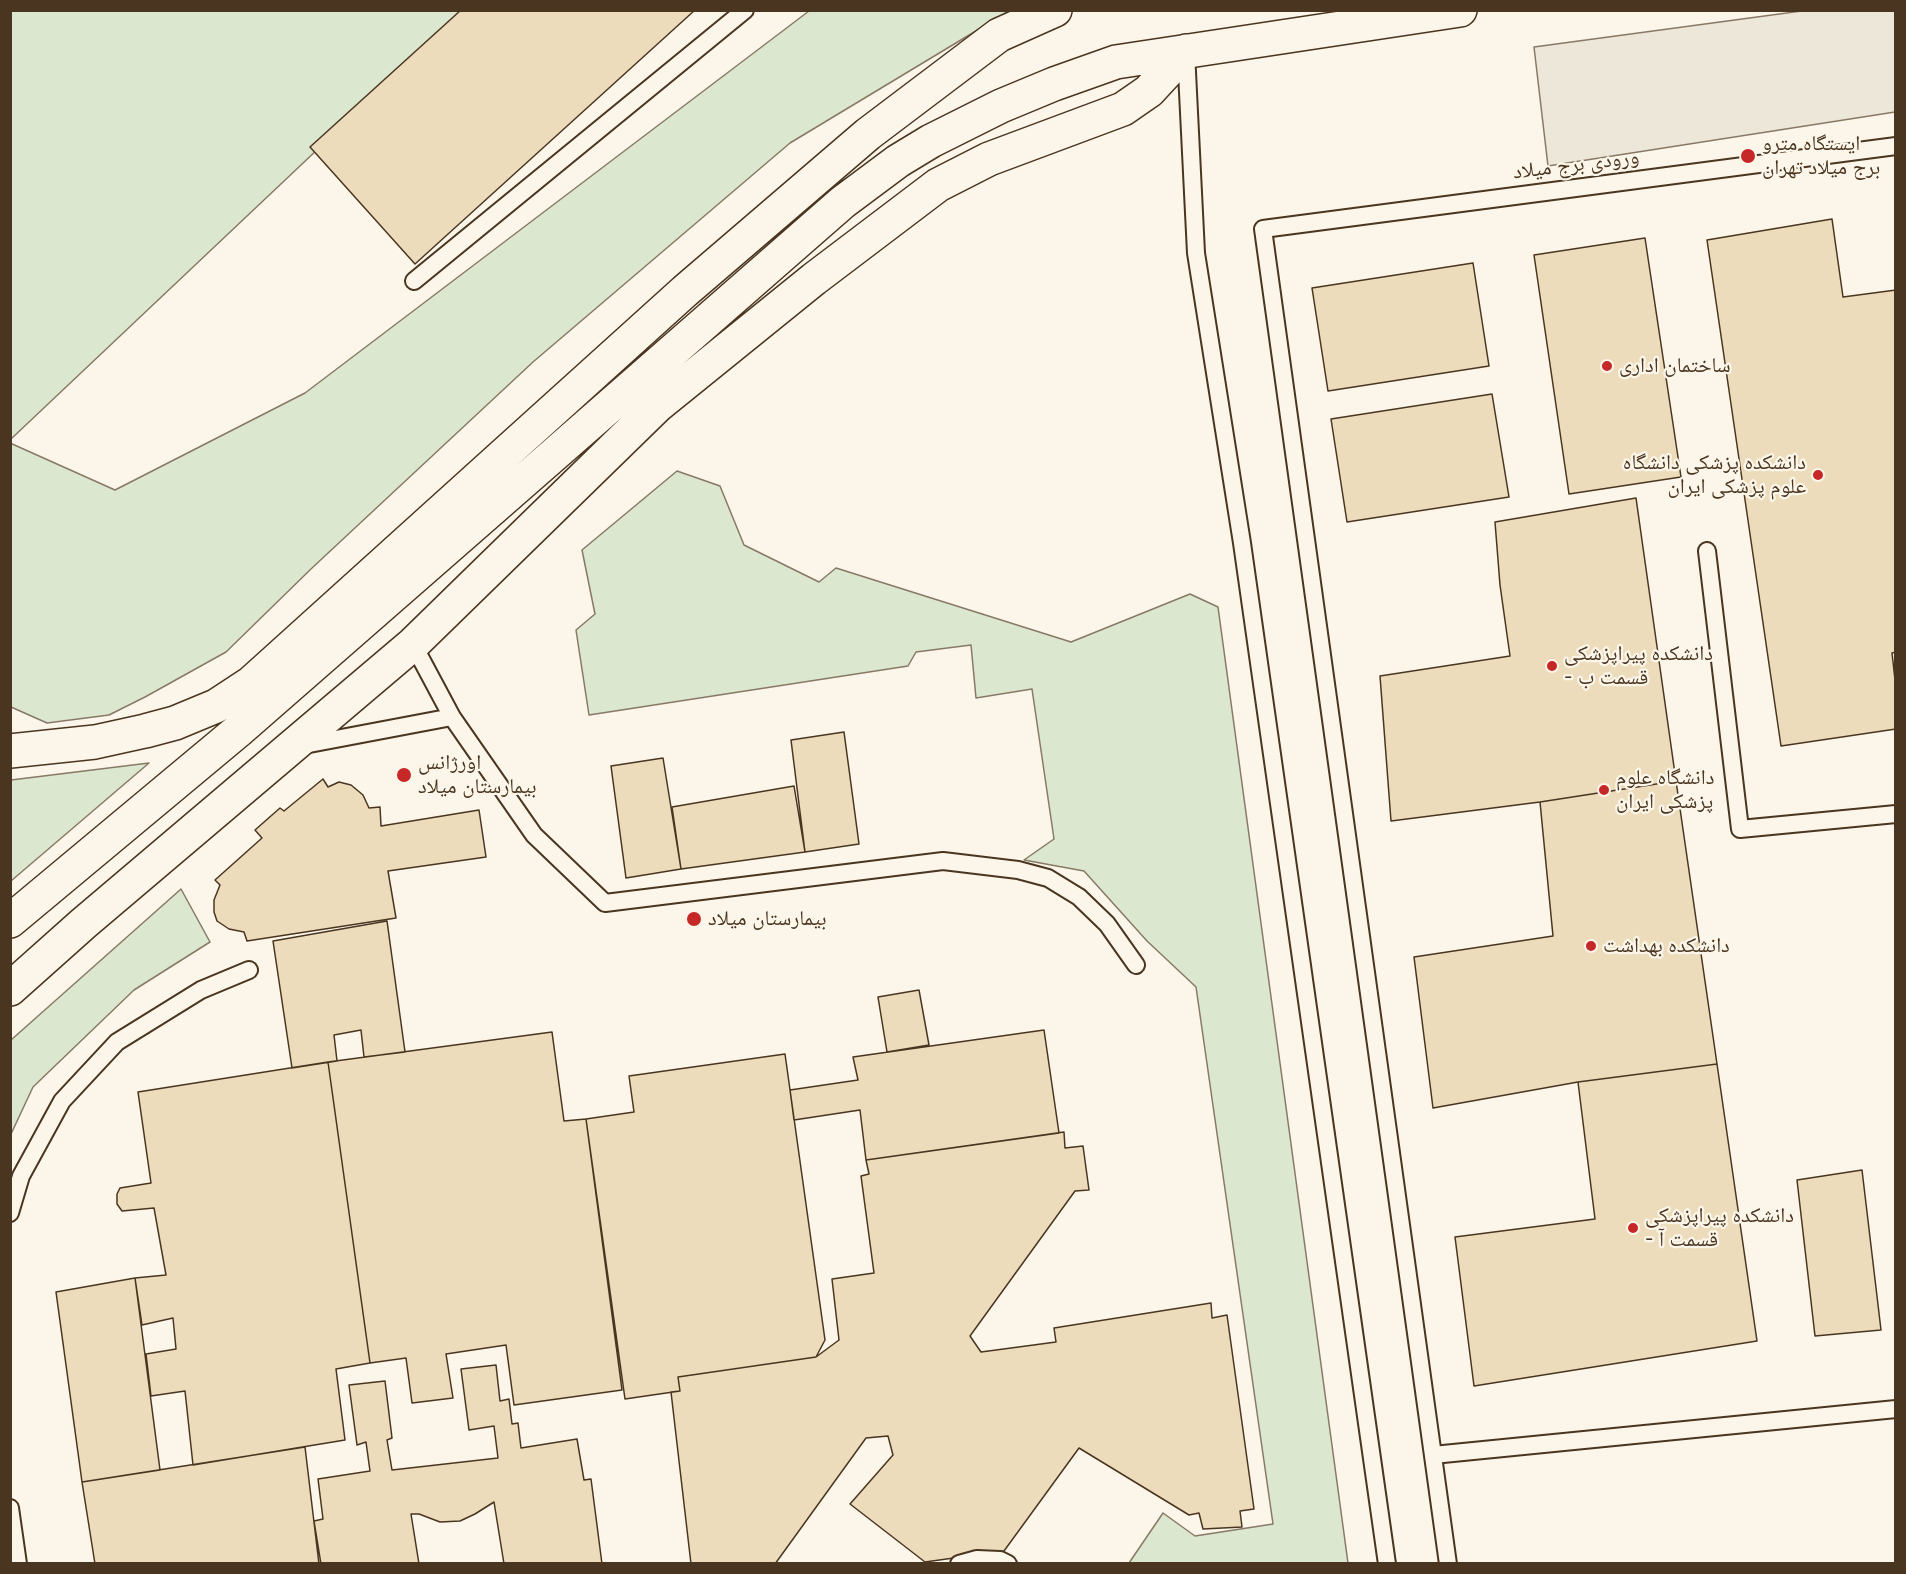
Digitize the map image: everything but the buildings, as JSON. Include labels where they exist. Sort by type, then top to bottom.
[{"type":"main road","points":[[10,751],[95,742],[176,723],[216,706],[251,683],[685,291],[868,134],[999,35],[1055,10]]},
{"type":"main road","points":[[10,921],[239,730],[843,202],[898,161],[931,141],[1001,106],[1116,62],[1460,10]]},
{"type":"main road","points":[[10,989],[84,923],[413,644],[657,406],[814,279],[938,185],[989,159],[1123,109],[1149,91],[1186,51]]},
{"type":"lane","points":[[414,281],[745,10]]},
{"type":"lane","points":[[1186,51],[1196,253],[1242,543],[1387,1563]]},
{"type":"lane","name":"ورودی برج میلاد","points":[[1433,1455],[1263,229],[1896,146]]},
{"type":"lane","points":[[1707,551],[1740,829],[1896,814]]},
{"type":"lane","points":[[413,644],[452,717],[534,835],[604,903],[943,861],[1018,870],[1048,878],[1079,897],[1107,924],[1136,965]]},
{"type":"lane","points":[[291,747],[452,717]]},
{"type":"lane","points":[[10,1213],[21,1176],[62,1101],[117,1042],[201,990],[249,970]]},
{"type":"lane","points":[[1448,1563],[1433,1455],[1896,1408]]},
{"type":"lane","points":[[10,1509],[15,1557]]},
{"type":"lane","points":[[958,1563],[977,1559],[1000,1560],[1008,1563]]},
{"type":"green space","points":[[11,11],[464,11],[11,439]]},
{"type":"green space","points":[[809,11],[1009,11],[790,143],[533,362],[312,568],[226,652],[109,715],[47,723],[11,707],[10,443],[115,490],[305,393]]},
{"type":"green space","points":[[677,471],[720,486],[744,545],[819,582],[836,568],[1071,642],[1190,594],[1218,607],[1348,1563],[1129,1563],[1163,1513],[1195,1536],[1273,1524],[1196,987],[1147,941],[1084,871],[1024,860],[1054,839],[1032,689],[976,698],[971,645],[916,652],[908,666],[589,715],[576,630],[595,614],[582,550]]},
{"type":"green space","points":[[149,763],[11,881],[11,780]]},
{"type":"green space","points":[[181,889],[210,942],[134,990],[33,1087],[11,1134],[11,1040]]},
{"type":"shaded area","points":[[1809,10],[1895,11],[1895,112],[1548,166],[1534,47]]},
{"type":"place","name":"ایستگاه مترو برج میلاد تهران","points":[[1748,156]]},
{"type":"place","name":"ساختمان اداری","points":[[1607,366]]},
{"type":"place","name":"دانشکده پزشکی دانشگاه علوم پزشکی ایران","points":[[1818,475]]},
{"type":"place","name":"دانشکده پیراپزشکی - قسمت ب","points":[[1552,666]]},
{"type":"place","name":"اورژانس بیمارستان میلاد","points":[[404,775]]},
{"type":"place","name":"دانشگاه علوم پزشکی ایران","points":[[1604,790]]},
{"type":"place","name":"بیمارستان میلاد","points":[[694,919]]},
{"type":"place","name":"دانشکده بهداشت","points":[[1591,946]]},
{"type":"place","name":"دانشکده پیراپزشکی - قسمت آ","points":[[1633,1228]]}]
